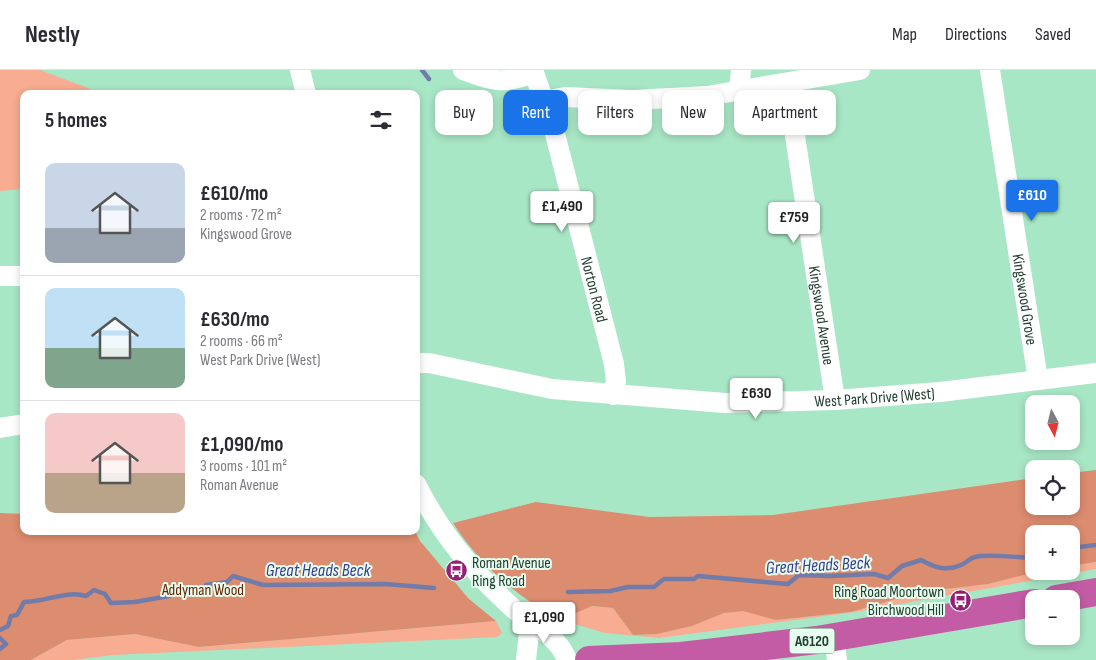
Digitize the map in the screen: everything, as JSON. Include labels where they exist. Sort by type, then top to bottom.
[{"type":"highway","points":[[1080,595],[1096,592]]},
{"type":"highway","name":"A6120","points":[[589,660],[836,649],[1025,605]]},
{"type":"street","points":[[300,70],[305,90]]},
{"type":"street","points":[[463,70],[494,81],[516,80],[533,71]]},
{"type":"street","points":[[739,90],[740,70]]},
{"type":"street","points":[[745,90],[860,70]]},
{"type":"street","name":"Kingswood Grove","points":[[990,70],[1038,380]]},
{"type":"street","name":"Norton Road","points":[[533,71],[540,90]]},
{"type":"street","name":"Kingswood Avenue","points":[[787,83],[835,400]]},
{"type":"street","points":[[568,97],[669,99],[734,92]]},
{"type":"street","name":"Norton Road","points":[[553,135],[614,364],[616,380],[613,394]]},
{"type":"street","points":[[0,276],[20,276]]},
{"type":"street","name":"West Park Drive (West)","points":[[420,363],[429,363],[552,388],[725,403],[835,400],[940,392],[1096,373]]},
{"type":"street","points":[[0,428],[20,425]]},
{"type":"street","points":[[420,492],[430,513],[451,544],[501,597],[530,622],[548,633],[564,651],[567,660]]},
{"type":"street","points":[[526,660],[527,634],[530,622]]},
{"type":"shaded area","points":[[0,70],[40,70],[93,90],[20,90],[20,189],[0,191]]},
{"type":"shaded area","points":[[1096,562],[1096,569],[1080,572],[1080,565]]},
{"type":"shaded area","points":[[1025,575],[1025,580],[1034,580],[855,612],[659,638],[605,633],[561,620],[592,606],[613,608],[633,635],[657,634],[692,626],[724,613],[743,610],[776,620],[851,612],[920,592],[988,584]]},
{"type":"shaded area","points":[[496,621],[502,633],[497,637],[113,655],[73,660],[31,660],[67,640],[135,634],[199,647]]},
{"type":"green space","points":[[1096,470],[1096,562],[1080,565],[1080,525],[1025,525],[1025,575],[988,584],[920,592],[851,612],[776,620],[743,611],[724,613],[692,626],[657,634],[633,635],[613,608],[592,606],[561,620],[530,601],[501,579],[463,538],[453,523],[536,502],[649,517],[773,515],[1025,479],[1025,515],[1080,515],[1080,472]]},
{"type":"green space","name":"Addyman Wood","points":[[0,513],[20,514],[20,535],[417,535],[469,599],[496,621],[199,647],[135,634],[67,640],[31,660],[0,660]]},
{"type":"waterway","points":[[422,70],[429,79]]},
{"type":"waterway","name":"Great Heads Beck","points":[[1080,547],[1096,545]]},
{"type":"waterway","name":"Great Heads Beck","points":[[568,592],[610,591],[628,587],[654,587],[664,579],[694,579],[698,576],[788,584],[799,575],[874,574],[888,578],[902,566],[921,560],[935,567],[950,568],[979,556],[1025,558]]},
{"type":"waterway","name":"Great Heads Beck","points":[[206,585],[227,582],[233,576],[263,585],[385,584],[434,588]]},
{"type":"waterway","name":"Great Heads Beck","points":[[0,630],[8,626],[11,616],[17,615],[24,602],[71,594],[86,596],[94,590],[105,594],[111,603],[135,602],[169,596]]},
{"type":"waterway","name":"Great Heads Beck","points":[[0,638],[6,644],[0,649]]},
{"type":"place","name":"Roman Avenue Ring Road","points":[[456,571]]},
{"type":"place","name":"Ring Road Moortown Birchwood Hill","points":[[960,600]]}]
